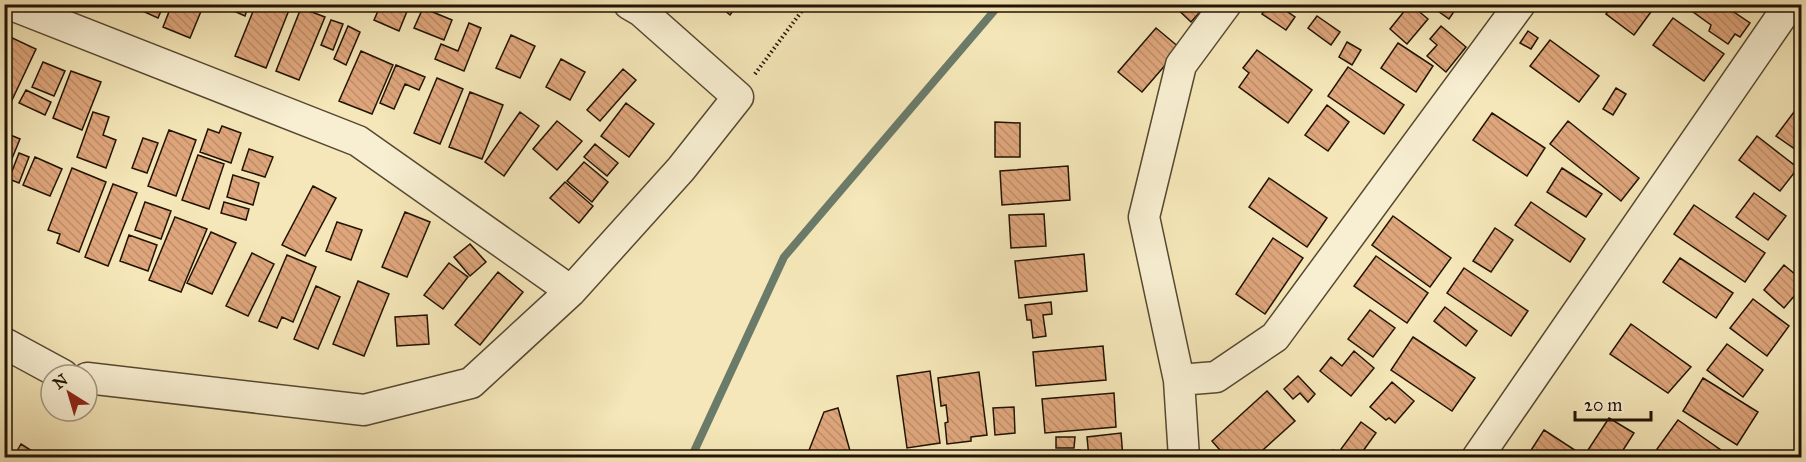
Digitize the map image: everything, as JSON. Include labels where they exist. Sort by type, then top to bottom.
[{"type":"street","points":[[9,4],[358,141],[571,291]]},
{"type":"street","points":[[99,379],[364,410],[471,383],[571,291],[681,169],[738,97],[641,11],[629,4]]},
{"type":"street","points":[[1184,458],[1179,380],[1144,217],[1181,66],[1226,4]]},
{"type":"street","points":[[1179,380],[1216,377],[1275,338],[1520,4]]},
{"type":"street","points":[[1477,458],[1790,4]]},
{"type":"street","points":[[4,343],[41,363]]},
{"type":"path","points":[[738,97],[807,4]]},
{"type":"building","points":[[132,4],[164,4],[158,18],[131,6]]},
{"type":"building","points":[[172,4],[204,4],[190,38],[163,27]]},
{"type":"building","points":[[218,4],[249,4],[245,16]]},
{"type":"building","points":[[256,4],[291,5],[266,68],[235,56]]},
{"type":"building","points":[[381,4],[410,4],[399,31],[374,20]]},
{"type":"building","points":[[717,4],[738,4],[730,15]]},
{"type":"building","points":[[1172,4],[1207,4],[1191,22]]},
{"type":"building","points":[[1269,4],[1276,4],[1295,17],[1286,30],[1262,14]]},
{"type":"building","points":[[1363,4],[1378,4],[1373,11]]},
{"type":"building","points":[[1410,4],[1428,19],[1407,44],[1390,29]]},
{"type":"building","points":[[1428,4],[1459,4],[1449,19]]},
{"type":"building","points":[[1613,4],[1656,5],[1634,35],[1606,14]]},
{"type":"building","points":[[1682,4],[1726,4],[1725,6],[1750,23],[1740,37],[1735,34],[1728,44],[1709,31],[1711,25]]},
{"type":"building","points":[[301,8],[325,17],[299,80],[276,71]]},
{"type":"building","points":[[423,8],[452,20],[444,40],[414,28]]},
{"type":"building","points":[[1317,16],[1340,32],[1331,45],[1308,28]]},
{"type":"building","points":[[1673,18],[1724,54],[1704,81],[1653,45]]},
{"type":"building","points":[[331,20],[343,24],[333,50],[321,45]]},
{"type":"building","points":[[469,23],[481,28],[464,71],[435,59],[441,44],[458,51]]},
{"type":"building","points":[[348,26],[360,32],[346,65],[334,59]]},
{"type":"building","points":[[1441,26],[1466,47],[1446,72],[1427,56],[1437,45],[1430,39]]},
{"type":"building","points":[[1156,28],[1180,48],[1142,92],[1118,72]]},
{"type":"building","points":[[1528,31],[1538,38],[1531,49],[1520,43]]},
{"type":"building","points":[[511,35],[535,46],[520,78],[496,68]]},
{"type":"building","points":[[8,36],[36,49],[5,115],[4,43]]},
{"type":"building","points":[[1550,40],[1599,76],[1579,102],[1530,66]]},
{"type":"building","points":[[1347,42],[1361,50],[1352,65],[1339,57]]},
{"type":"building","points":[[1398,43],[1433,66],[1416,92],[1381,68]]},
{"type":"building","points":[[1257,50],[1312,90],[1288,123],[1239,87],[1249,73],[1243,68]]},
{"type":"building","points":[[361,51],[393,65],[372,114],[339,101]]},
{"type":"building","points":[[561,59],[585,72],[570,100],[546,87]]},
{"type":"building","points":[[43,62],[65,71],[54,96],[32,87]]},
{"type":"building","points":[[396,65],[425,77],[419,90],[405,84],[394,109],[380,103]]},
{"type":"building","points":[[1348,67],[1404,105],[1384,134],[1328,96]]},
{"type":"building","points":[[623,69],[636,80],[600,121],[587,110]]},
{"type":"building","points":[[71,71],[101,82],[82,130],[53,118]]},
{"type":"building","points":[[437,78],[463,89],[440,144],[414,133]]},
{"type":"building","points":[[1616,88],[1626,94],[1613,115],[1603,109]]},
{"type":"building","points":[[26,90],[51,102],[45,115],[19,103]]},
{"type":"building","points":[[470,92],[503,105],[482,159],[449,147]]},
{"type":"building","points":[[626,103],[654,124],[629,157],[601,136]]},
{"type":"building","points":[[1327,105],[1349,122],[1328,151],[1305,135]]},
{"type":"building","points":[[1797,108],[1802,111],[1802,154],[1776,136]]},
{"type":"building","points":[[93,112],[109,117],[103,135],[116,140],[106,168],[77,157]]},
{"type":"building","points":[[520,112],[539,126],[504,176],[485,162]]},
{"type":"building","points":[[1492,113],[1545,148],[1527,176],[1473,140]]},
{"type":"building","points":[[557,121],[582,141],[557,170],[533,149]]},
{"type":"building","points":[[1568,121],[1639,178],[1621,201],[1550,144]]},
{"type":"building","points":[[995,122],[1020,123],[1020,157],[995,157]]},
{"type":"building","points":[[222,126],[241,133],[231,163],[200,152],[208,129],[219,133]]},
{"type":"building","points":[[169,130],[196,140],[176,196],[148,186]]},
{"type":"building","points":[[8,134],[20,139],[4,178],[4,143]]},
{"type":"building","points":[[1757,136],[1798,168],[1780,191],[1739,160]]},
{"type":"building","points":[[143,138],[158,143],[147,173],[132,168]]},
{"type":"building","points":[[595,144],[618,163],[607,176],[584,157]]},
{"type":"building","points":[[249,149],[273,157],[265,177],[242,170]]},
{"type":"building","points":[[19,153],[29,157],[19,183],[9,179]]},
{"type":"building","points":[[198,155],[224,164],[209,209],[182,200]]},
{"type":"building","points":[[35,157],[62,169],[50,196],[23,185]]},
{"type":"building","points":[[584,162],[608,182],[592,202],[567,181]]},
{"type":"building","points":[[1068,166],[1070,200],[1002,205],[1000,171]]},
{"type":"building","points":[[72,168],[106,182],[79,252],[57,243],[60,234],[48,230]]},
{"type":"building","points":[[1562,168],[1602,194],[1586,217],[1547,192]]},
{"type":"building","points":[[233,175],[259,183],[253,205],[227,197]]},
{"type":"building","points":[[1269,178],[1327,218],[1307,247],[1249,207]]},
{"type":"building","points":[[565,182],[593,206],[579,223],[550,198]]},
{"type":"building","points":[[113,184],[137,193],[108,266],[85,257]]},
{"type":"building","points":[[313,186],[336,198],[305,256],[282,245]]},
{"type":"building","points":[[1754,193],[1786,216],[1768,240],[1736,217]]},
{"type":"building","points":[[145,202],[171,211],[161,239],[135,230]]},
{"type":"building","points":[[224,202],[249,209],[246,220],[221,213]]},
{"type":"building","points":[[1531,202],[1585,239],[1570,262],[1515,225]]},
{"type":"building","points":[[1694,205],[1765,253],[1745,282],[1674,234]]},
{"type":"building","points":[[405,212],[430,222],[407,277],[382,267]]},
{"type":"building","points":[[1044,214],[1046,246],[1011,248],[1009,215]]},
{"type":"building","points":[[1393,216],[1451,258],[1430,287],[1372,245]]},
{"type":"building","points":[[175,217],[207,229],[181,292],[149,280]]},
{"type":"building","points":[[337,222],[362,230],[351,260],[326,251]]},
{"type":"building","points":[[1495,228],[1513,240],[1491,272],[1473,261]]},
{"type":"building","points":[[211,232],[236,243],[212,294],[187,283]]},
{"type":"building","points":[[129,235],[157,245],[148,271],[120,261]]},
{"type":"building","points":[[1273,238],[1303,258],[1265,314],[1236,294]]},
{"type":"building","points":[[470,244],[486,262],[470,276],[454,257]]},
{"type":"building","points":[[252,253],[274,264],[248,316],[226,306]]},
{"type":"building","points":[[1084,254],[1087,291],[1019,298],[1015,261]]},
{"type":"building","points":[[287,255],[316,267],[293,322],[282,317],[277,328],[259,321]]},
{"type":"building","points":[[1376,256],[1428,293],[1407,323],[1354,286]]},
{"type":"building","points":[[1680,258],[1733,293],[1716,318],[1663,282]]},
{"type":"building","points":[[449,263],[468,277],[443,309],[424,295]]},
{"type":"building","points":[[1784,265],[1802,280],[1802,287],[1784,308],[1764,290]]},
{"type":"building","points":[[1464,268],[1528,311],[1511,336],[1447,293]]},
{"type":"building","points":[[498,272],[523,292],[480,345],[455,325]]},
{"type":"building","points":[[358,281],[389,294],[364,356],[333,344]]},
{"type":"building","points":[[316,286],[340,297],[318,349],[294,339]]},
{"type":"building","points":[[1753,299],[1789,326],[1767,356],[1730,328]]},
{"type":"building","points":[[1051,302],[1052,314],[1043,315],[1046,336],[1033,338],[1031,320],[1027,320],[1025,305]]},
{"type":"building","points":[[1445,307],[1477,331],[1466,346],[1434,321]]},
{"type":"building","points":[[1370,310],[1395,328],[1373,357],[1348,339]]},
{"type":"building","points":[[427,315],[429,344],[397,346],[395,317]]},
{"type":"building","points":[[1631,324],[1691,367],[1668,393],[1610,354]]},
{"type":"building","points":[[1413,337],[1475,378],[1452,411],[1391,370]]},
{"type":"building","points":[[1727,344],[1763,370],[1743,397],[1707,370]]},
{"type":"building","points":[[1103,346],[1106,380],[1036,386],[1033,352]]},
{"type":"building","points":[[1354,351],[1374,368],[1351,396],[1320,371],[1331,357],[1342,366]]},
{"type":"building","points":[[930,371],[940,443],[907,448],[897,376]]},
{"type":"building","points":[[979,372],[987,435],[971,437],[971,441],[947,444],[946,405],[941,406],[938,378]]},
{"type":"building","points":[[1298,376],[1315,394],[1308,402],[1300,393],[1293,399],[1284,389]]},
{"type":"building","points":[[1703,378],[1758,412],[1737,445],[1683,411]]},
{"type":"building","points":[[1392,382],[1414,401],[1395,423],[1389,418],[1386,420],[1370,407]]},
{"type":"building","points":[[1267,391],[1295,421],[1254,458],[1227,458],[1212,441]]},
{"type":"building","points":[[1114,393],[1116,427],[1045,433],[1042,399]]},
{"type":"building","points":[[1014,407],[1015,433],[995,435],[993,408]]},
{"type":"building","points":[[838,408],[852,458],[806,458],[824,412]]},
{"type":"building","points":[[1609,418],[1634,433],[1618,458],[1601,458],[1588,450]]},
{"type":"building","points":[[1678,420],[1731,457],[1669,458],[1657,449]]},
{"type":"building","points":[[1361,422],[1376,433],[1358,458],[1352,458],[1341,449]]},
{"type":"building","points":[[1544,430],[1587,458],[1526,458]]},
{"type":"building","points":[[1121,433],[1123,458],[1089,458],[1087,437]]},
{"type":"building","points":[[1056,437],[1075,437],[1074,448],[1056,448]]},
{"type":"building","points":[[21,444],[43,458],[13,458]]},
{"type":"building","points":[[1080,450],[1080,458],[1046,458],[1046,452]]},
{"type":"building","points":[[1333,450],[1344,457],[1344,458],[1328,458]]},
{"type":"waterway","points":[[691,458],[784,257],[1000,4]]}]
